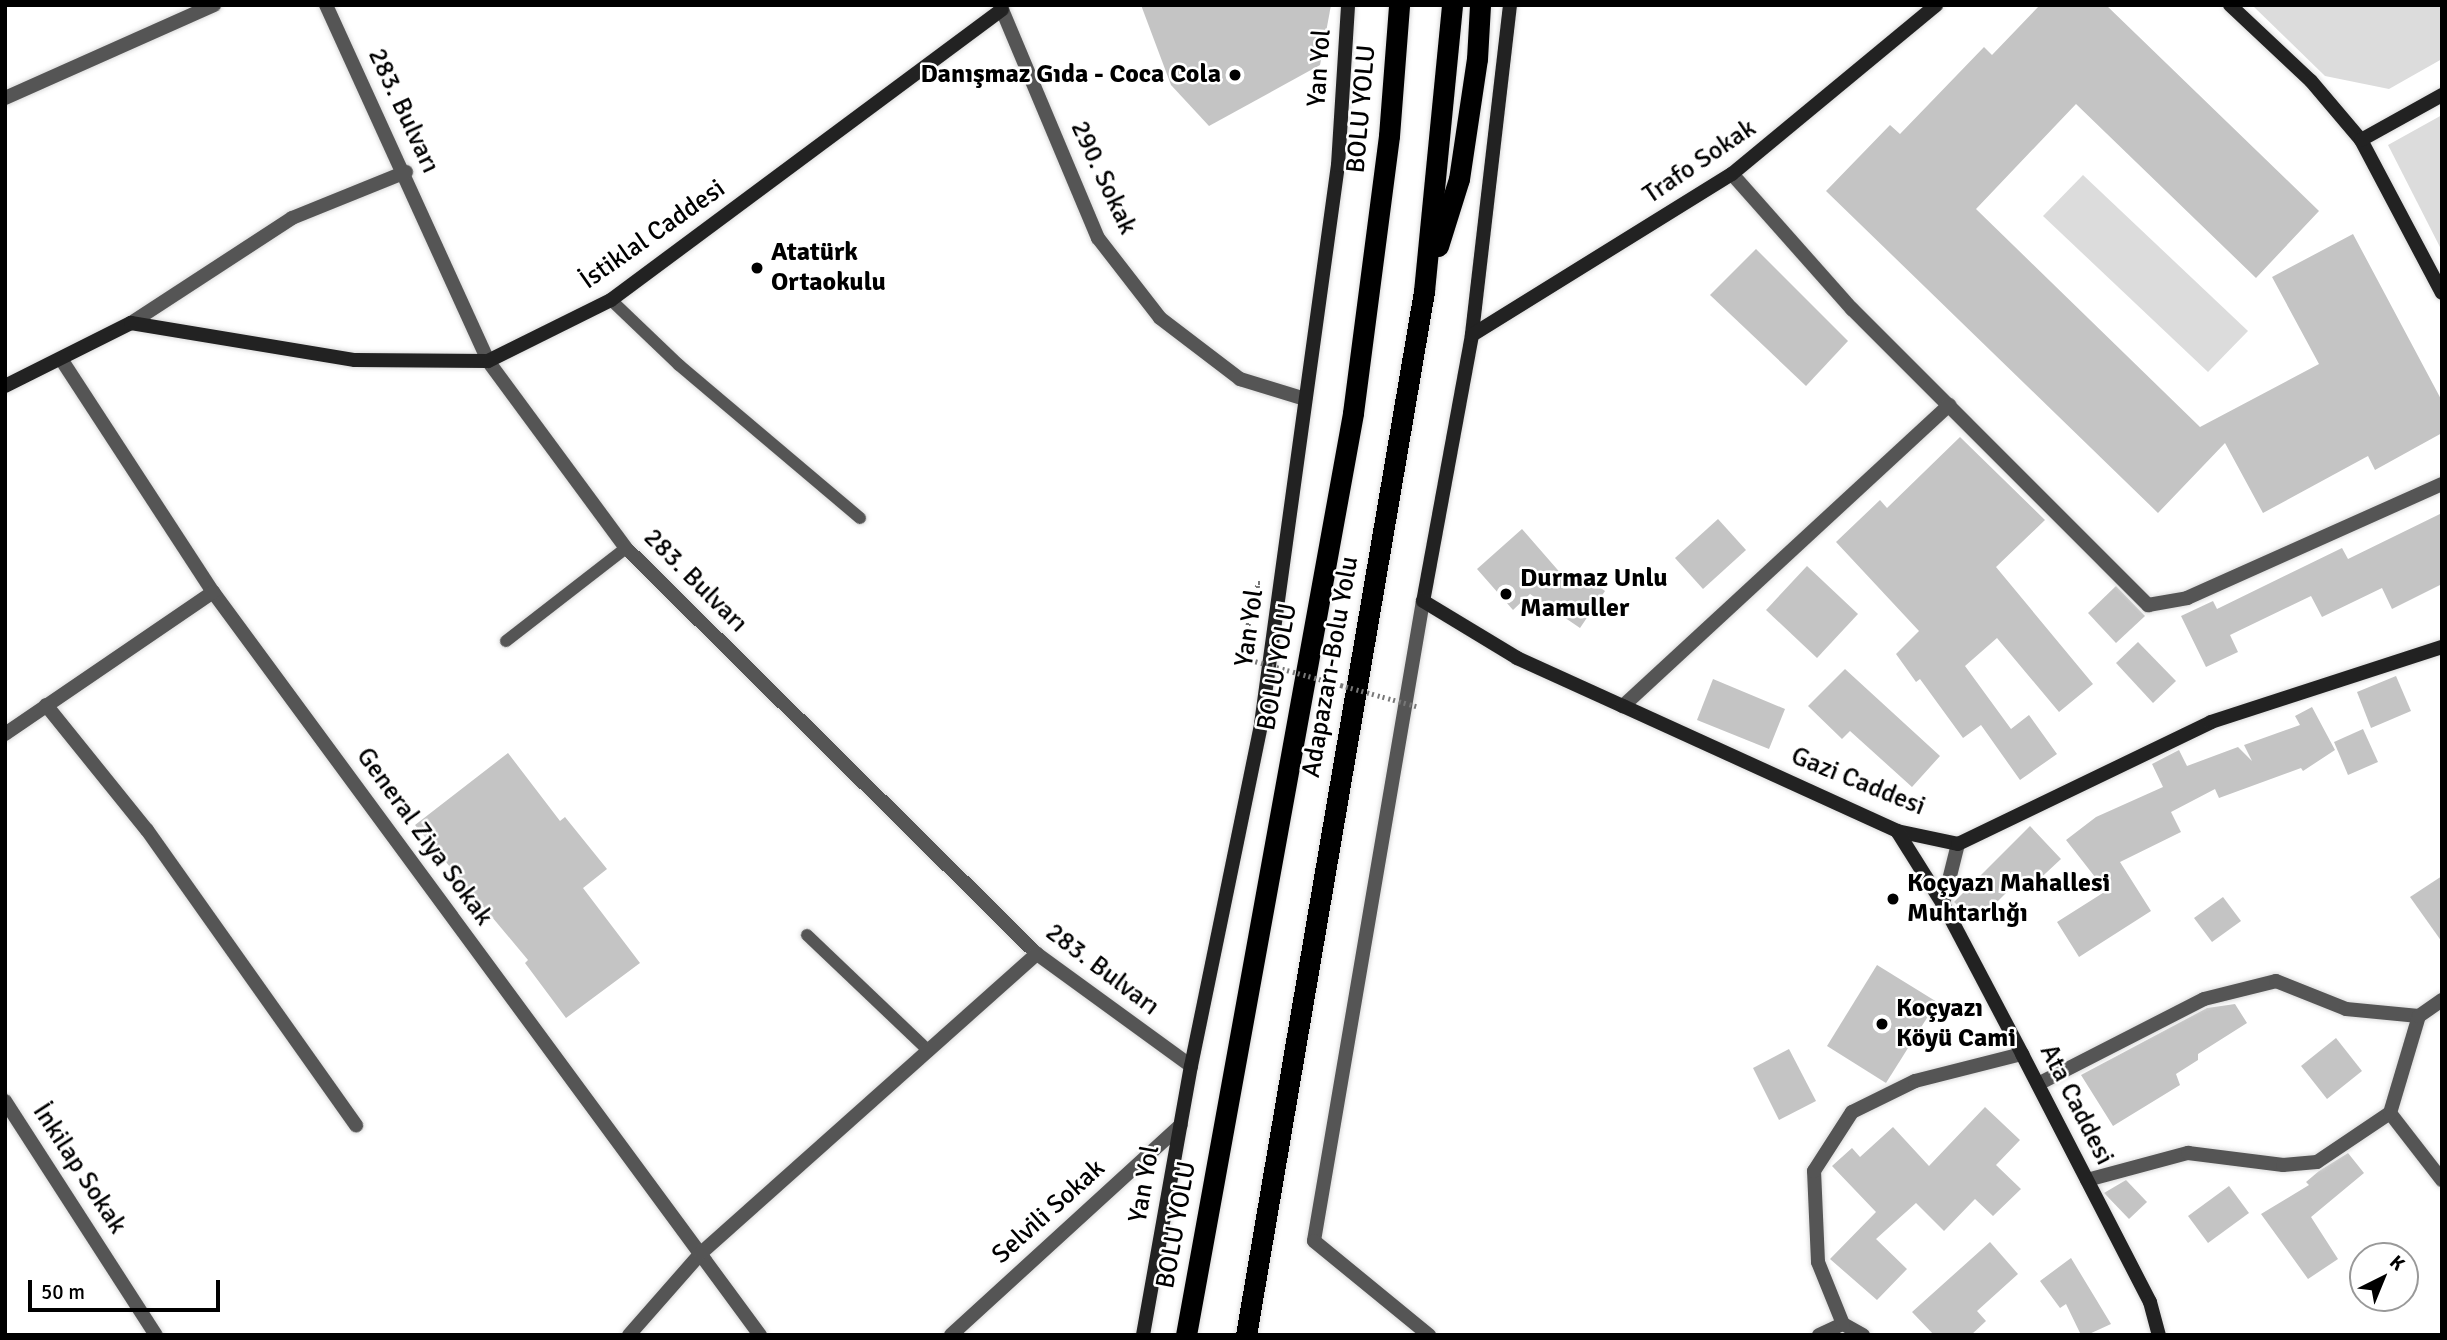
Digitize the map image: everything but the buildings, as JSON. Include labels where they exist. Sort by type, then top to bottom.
[{"type":"highway","points":[[1386,5],[1389,136]]},
{"type":"highway","name":"BOLU YOLU","points":[[1186,1335],[1353,413],[1389,136],[1399,5]]},
{"type":"highway","name":"Adapazarı-Bolu Yolu","points":[[1246,1335],[1424,291],[1452,5]]},
{"type":"highway","points":[[1424,291],[1459,179],[1477,59],[1480,5]]},
{"type":"street","points":[[5,98],[214,5]]},
{"type":"street","name":"283. Bulvarı","points":[[326,5],[406,173],[488,360],[626,548],[1037,954],[1191,1066]]},
{"type":"street","name":"Yan Yol","points":[[1143,1335],[1191,1066],[1261,724],[1338,165],[1348,5]]},
{"type":"street","points":[[1429,1335],[1314,1241],[1423,601],[1472,335],[1510,5]]},
{"type":"street","name":"Trafo Sokak","points":[[1472,335],[1732,174],[1936,5]]},
{"type":"street","points":[[2230,5],[2311,81],[2361,140],[2442,293]]},
{"type":"street","name":"290. Sokak","points":[[1001,8],[1098,238],[1160,317],[1240,379],[1305,399]]},
{"type":"street","name":"İstiklal Caddesi","points":[[131,323],[355,360],[488,360],[611,300],[1001,8]]},
{"type":"street","points":[[2361,140],[2442,95]]},
{"type":"street","points":[[5,386],[131,323],[292,218],[406,173]]},
{"type":"street","points":[[1732,174],[1852,309],[2148,605],[2187,598],[2442,484]]},
{"type":"street","name":"General Ziya Sokak","points":[[61,359],[213,592],[760,1335]]},
{"type":"street","points":[[1623,706],[1949,405]]},
{"type":"street","points":[[5,734],[213,592]]},
{"type":"street","name":"Gazi Caddesi","points":[[1423,601],[1517,658],[1897,831],[1958,844]]},
{"type":"street","points":[[1943,904],[1958,844],[2211,722],[2442,647]]},
{"type":"street","points":[[46,705],[147,830],[356,1125]]},
{"type":"street","name":"Ata Caddesi","points":[[1897,831],[1943,904],[2038,1084],[2150,1302],[2159,1335]]},
{"type":"street","points":[[629,1335],[701,1253],[1037,954]]},
{"type":"street","points":[[2038,1084],[2204,999],[2276,981],[2346,1009],[2419,1016]]},
{"type":"street","points":[[2087,1180],[2188,1153],[2283,1166],[2317,1162],[2390,1112],[2419,1016],[2442,1000]]},
{"type":"street","points":[[1863,1335],[1843,1324],[1818,1262],[1814,1171],[1852,1112],[1915,1081],[2022,1054]]},
{"type":"street","name":"İnkilap Sokak","points":[[5,1101],[156,1335]]},
{"type":"street","points":[[2390,1112],[2442,1180]]},
{"type":"street","name":"Selvili Sokak","points":[[951,1335],[1181,1125]]},
{"type":"street","points":[[1819,1335],[1843,1324]]},
{"type":"lane","points":[[611,300],[679,365],[860,518]]},
{"type":"lane","points":[[506,640],[626,548]]},
{"type":"lane","points":[[807,935],[929,1051]]},
{"type":"path","points":[[1258,583],[1240,657],[1416,706]]},
{"type":"shaded area","points":[[2252,5],[2442,5],[2442,59],[2389,89],[2325,76]]},
{"type":"shaded area","points":[[2442,115],[2442,251],[2388,145]]},
{"type":"shaded area","points":[[2083,175],[2248,331],[2208,372],[2043,216]]},
{"type":"place","name":"Danışmaz Gıda - Coca Cola","points":[[1235,75]]},
{"type":"place","name":"Atatürk Ortaokulu","points":[[757,268]]},
{"type":"place","name":"Durmaz Unlu Mamuller","points":[[1506,594]]},
{"type":"place","name":"Koçyazı Mahallesi Muhtarlığı","points":[[1893,899]]},
{"type":"place","name":"Koçyazı Köyü Cami","points":[[1882,1024]]}]
